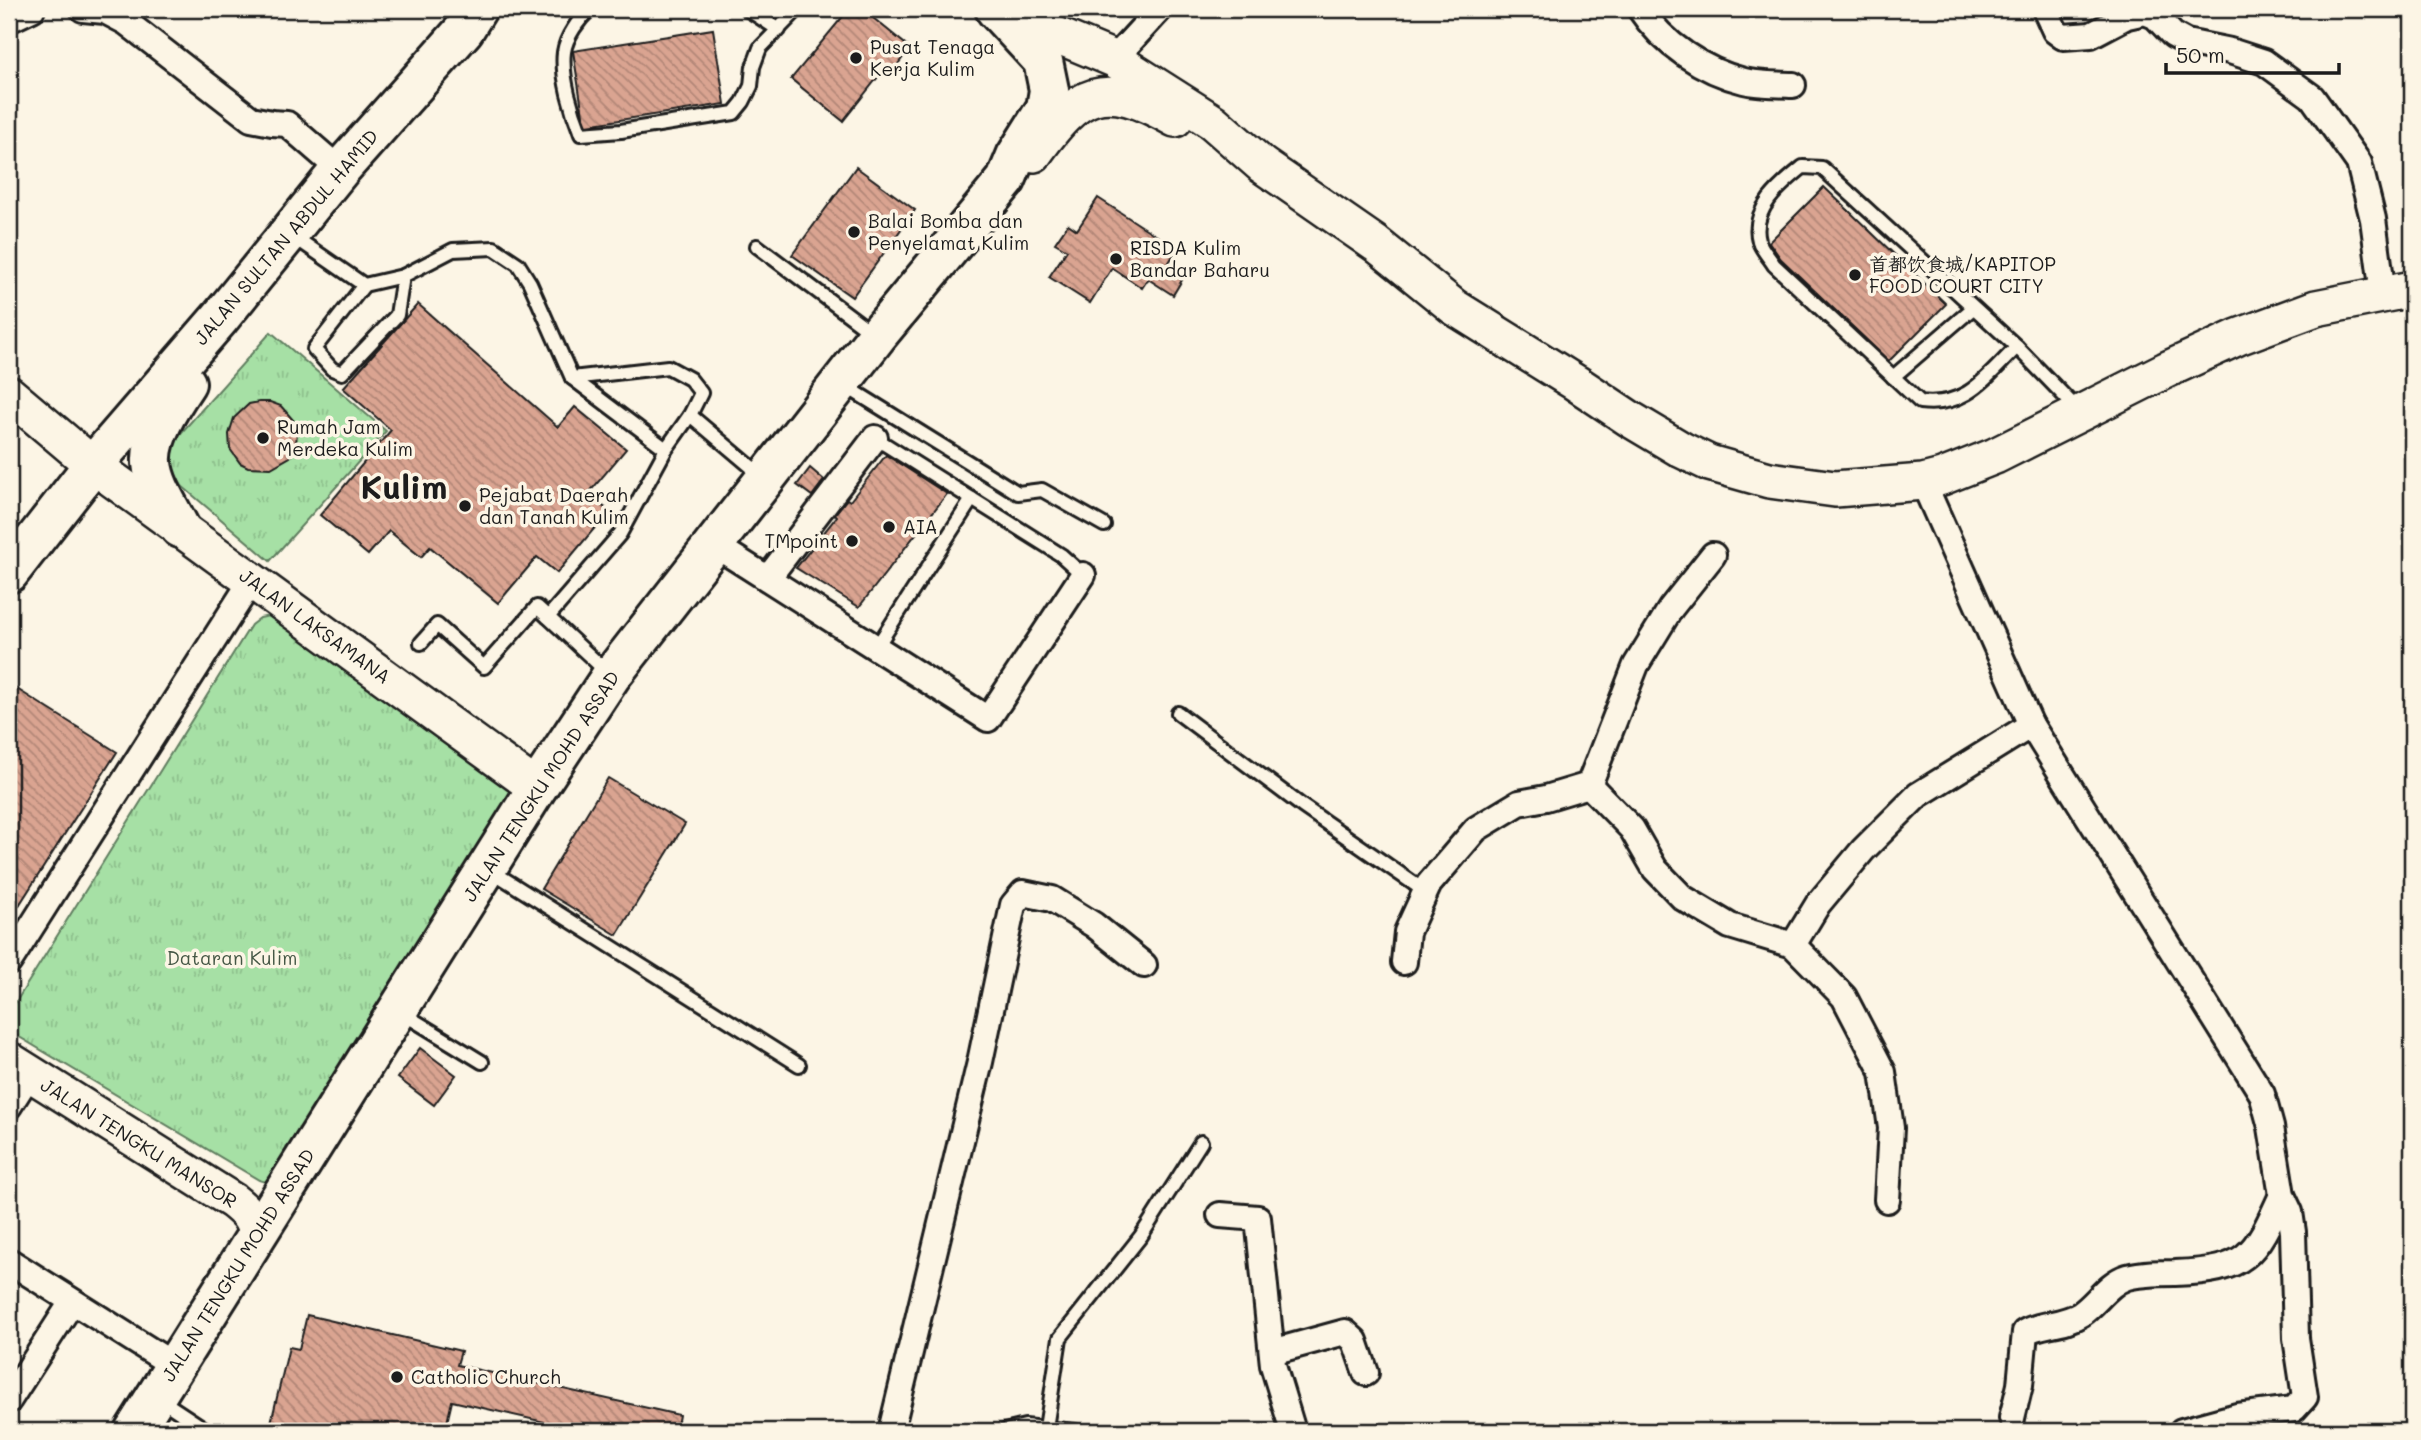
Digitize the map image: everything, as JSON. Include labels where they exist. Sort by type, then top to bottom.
[{"type":"main road","name":"JALAN SULTAN ABDUL HAMID","points":[[9,573],[93,465],[220,318],[340,170],[471,20],[495,9]]},
{"type":"main road","points":[[997,10],[1114,59],[1213,122],[1262,165],[1376,244],[1454,307],[1682,450],[1744,475],[1835,489],[1923,482],[1961,471],[1995,456],[2166,369],[2238,337],[2316,308],[2397,292]]},
{"type":"main road","name":"JALAN TENGKU MOHD ASSAD","points":[[997,10],[1043,61],[1049,90],[1046,108],[1016,156],[1006,180]]},
{"type":"main road","name":"JALAN TENGKU MOHD ASSAD","points":[[150,1410],[537,788],[611,676],[840,382],[1006,180],[1024,167],[1050,131],[1072,108],[1099,95],[1141,103],[1262,165]]},
{"type":"main road","points":[[180,528],[155,476],[152,462],[154,446],[168,413],[197,368],[220,318]]},
{"type":"main road","name":"JALAN LAKSAMANA","points":[[9,394],[93,465],[537,788]]},
{"type":"main road","name":"JALAN TENGKU MANSOR","points":[[19,1067],[246,1210],[254,1221],[256,1236]]},
{"type":"street","points":[[1114,59],[1160,9]]},
{"type":"street","points":[[1640,9],[1653,29],[1695,61],[1745,82],[1793,85]]},
{"type":"street","points":[[2045,9],[2054,31],[2063,37],[2091,35],[2127,16],[2145,12],[2157,13],[2173,35],[2186,42],[2230,51],[2264,62],[2312,97],[2359,163],[2373,219],[2397,292]]},
{"type":"street","points":[[98,10],[126,22],[251,119],[287,124],[340,170]]},
{"type":"street","points":[[768,578],[875,438]]},
{"type":"street","points":[[1923,482],[2031,725],[2262,1094],[2271,1126],[2282,1195],[2290,1212],[2294,1232],[2295,1338],[2305,1397],[2294,1409],[2237,1416],[2182,1431]]},
{"type":"street","points":[[713,544],[988,719],[1083,575]]},
{"type":"street","points":[[1588,785],[1636,665],[1671,608],[1713,555]]},
{"type":"street","points":[[9,962],[252,580]]},
{"type":"street","points":[[1793,945],[1818,904],[1863,850],[1918,795],[2031,725]]},
{"type":"street","points":[[1404,962],[1407,932],[1429,884],[1476,829],[1518,803],[1546,798],[1588,785]]},
{"type":"street","points":[[1588,785],[1632,829],[1655,869],[1683,898],[1730,926],[1793,945],[1844,997],[1884,1072],[1891,1128],[1887,1200]]},
{"type":"street","points":[[891,1431],[977,1076],[1013,905],[1023,893],[1044,897],[1094,925],[1144,965]]},
{"type":"street","points":[[9,1106],[19,1067]]},
{"type":"street","points":[[2012,1418],[2020,1385],[2025,1332],[2080,1314],[2123,1278],[2141,1274],[2206,1271],[2235,1264],[2251,1252],[2263,1237],[2282,1195]]},
{"type":"street","points":[[1220,1216],[1258,1218],[1273,1365],[1293,1431]]},
{"type":"street","points":[[9,1261],[72,1302],[150,1410]]},
{"type":"street","points":[[9,1400],[72,1302]]},
{"type":"street","points":[[1272,1352],[1345,1332],[1355,1341],[1366,1373]]},
{"type":"lane","points":[[590,9],[580,18],[564,51],[567,92],[581,134],[621,131],[734,113],[751,86],[753,67],[760,48],[798,9]]},
{"type":"lane","points":[[747,9],[779,30]]},
{"type":"lane","points":[[2017,348],[1968,395],[1939,405],[1920,402],[1774,265],[1759,241],[1759,215],[1780,187],[1803,167],[1822,168],[2017,348],[2081,412]]},
{"type":"lane","points":[[290,234],[364,285]]},
{"type":"lane","points":[[757,246],[877,336]]},
{"type":"lane","points":[[403,276],[397,315],[342,373],[332,369],[314,349],[364,285],[403,276],[453,250],[494,248],[518,264],[530,283],[572,378],[666,449]]},
{"type":"lane","points":[[1894,377],[1973,308]]},
{"type":"lane","points":[[548,617],[620,534],[666,449],[690,415],[701,393],[690,379],[668,367],[572,378]]},
{"type":"lane","points":[[840,382],[1018,493],[1042,490],[1104,525]]},
{"type":"lane","points":[[690,415],[765,478]]},
{"type":"lane","points":[[875,438],[1061,555],[1083,575]]},
{"type":"lane","points":[[876,648],[972,499]]},
{"type":"lane","points":[[421,643],[437,625],[484,667],[537,607],[611,676]]},
{"type":"lane","points":[[1178,713],[1302,806],[1426,891]]},
{"type":"lane","points":[[487,868],[799,1065]]},
{"type":"lane","points":[[398,1010],[482,1062]]},
{"type":"lane","points":[[1046,1428],[1060,1338],[1141,1236],[1201,1142]]},
{"type":"lane","points":[[150,1410],[205,1429]]},
{"type":"lane","points":[[1004,1431],[1025,1426],[1075,1431]]},
{"type":"green space","points":[[271,332],[386,431],[270,561],[182,486],[172,468],[173,442]]},
{"type":"green space","name":"Dataran Kulim","points":[[274,615],[506,784],[510,793],[508,812],[269,1183],[259,1180],[11,1032],[9,1013],[251,625],[260,618]]},
{"type":"building","name":"Pusat Tenaga Kerja Kulim","points":[[849,9],[862,9],[910,48],[892,72],[886,67],[843,121],[791,79]]},
{"type":"building","points":[[713,29],[725,104],[587,125],[573,51]]},
{"type":"building","name":"Balai Bomba dan Penyelamat Kulim","points":[[856,167],[915,210],[852,297],[792,255]]},
{"type":"building","name":"首都饮食城/KAPITOP FOOD COURT CITY","points":[[1824,187],[1946,304],[1889,361],[1781,259],[1769,242]]},
{"type":"building","name":"RISDA Kulim Bandar Baharu","points":[[1098,198],[1177,249],[1165,269],[1182,280],[1173,295],[1148,279],[1142,288],[1112,268],[1090,303],[1049,277],[1067,250],[1055,243],[1068,224],[1077,230]]},
{"type":"building","points":[[418,304],[558,427],[575,407],[626,449],[588,494],[609,511],[557,573],[537,557],[498,603],[430,547],[421,557],[389,531],[368,555],[320,515],[391,430],[343,388]]},
{"type":"building","name":"Rumah Jam Merdeka Kulim","points":[[259,402],[281,406],[294,421],[297,432],[296,444],[290,457],[271,468],[248,467],[240,463],[230,449],[229,434],[234,418],[249,404]]},
{"type":"building","points":[[886,455],[947,494],[859,607],[796,568],[837,516],[835,514],[847,499],[850,501]]},
{"type":"building","points":[[810,468],[824,480],[812,496],[797,485]]},
{"type":"building","points":[[9,684],[117,752],[9,921]]},
{"type":"building","points":[[608,778],[685,824],[617,935],[541,889]]},
{"type":"building","points":[[420,1048],[456,1075],[434,1105],[398,1078]]},
{"type":"building","name":"Catholic Church","points":[[307,1315],[461,1351],[457,1365],[679,1415],[676,1431],[584,1431],[452,1401],[445,1431],[269,1431],[289,1347],[299,1349]]},
{"type":"place","name":"Pusat Tenaga Kerja Kulim","points":[[856,58]]},
{"type":"place","name":"Balai Bomba dan Penyelamat Kulim","points":[[854,232]]},
{"type":"place","name":"RISDA Kulim Bandar Baharu","points":[[1116,259]]},
{"type":"place","name":"首都饮食城/KAPITOP FOOD COURT CITY","points":[[1855,275]]},
{"type":"place","name":"Rumah Jam Merdeka Kulim","points":[[263,438]]},
{"type":"place","name":"Pejabat Daerah dan Tanah Kulim","points":[[465,506]]},
{"type":"place","name":"AIA","points":[[889,527]]},
{"type":"place","name":"TMpoint","points":[[852,541]]},
{"type":"place","name":"Catholic Church","points":[[397,1377]]},
{"type":"district","name":"Kulim","points":[[404,487]]}]
